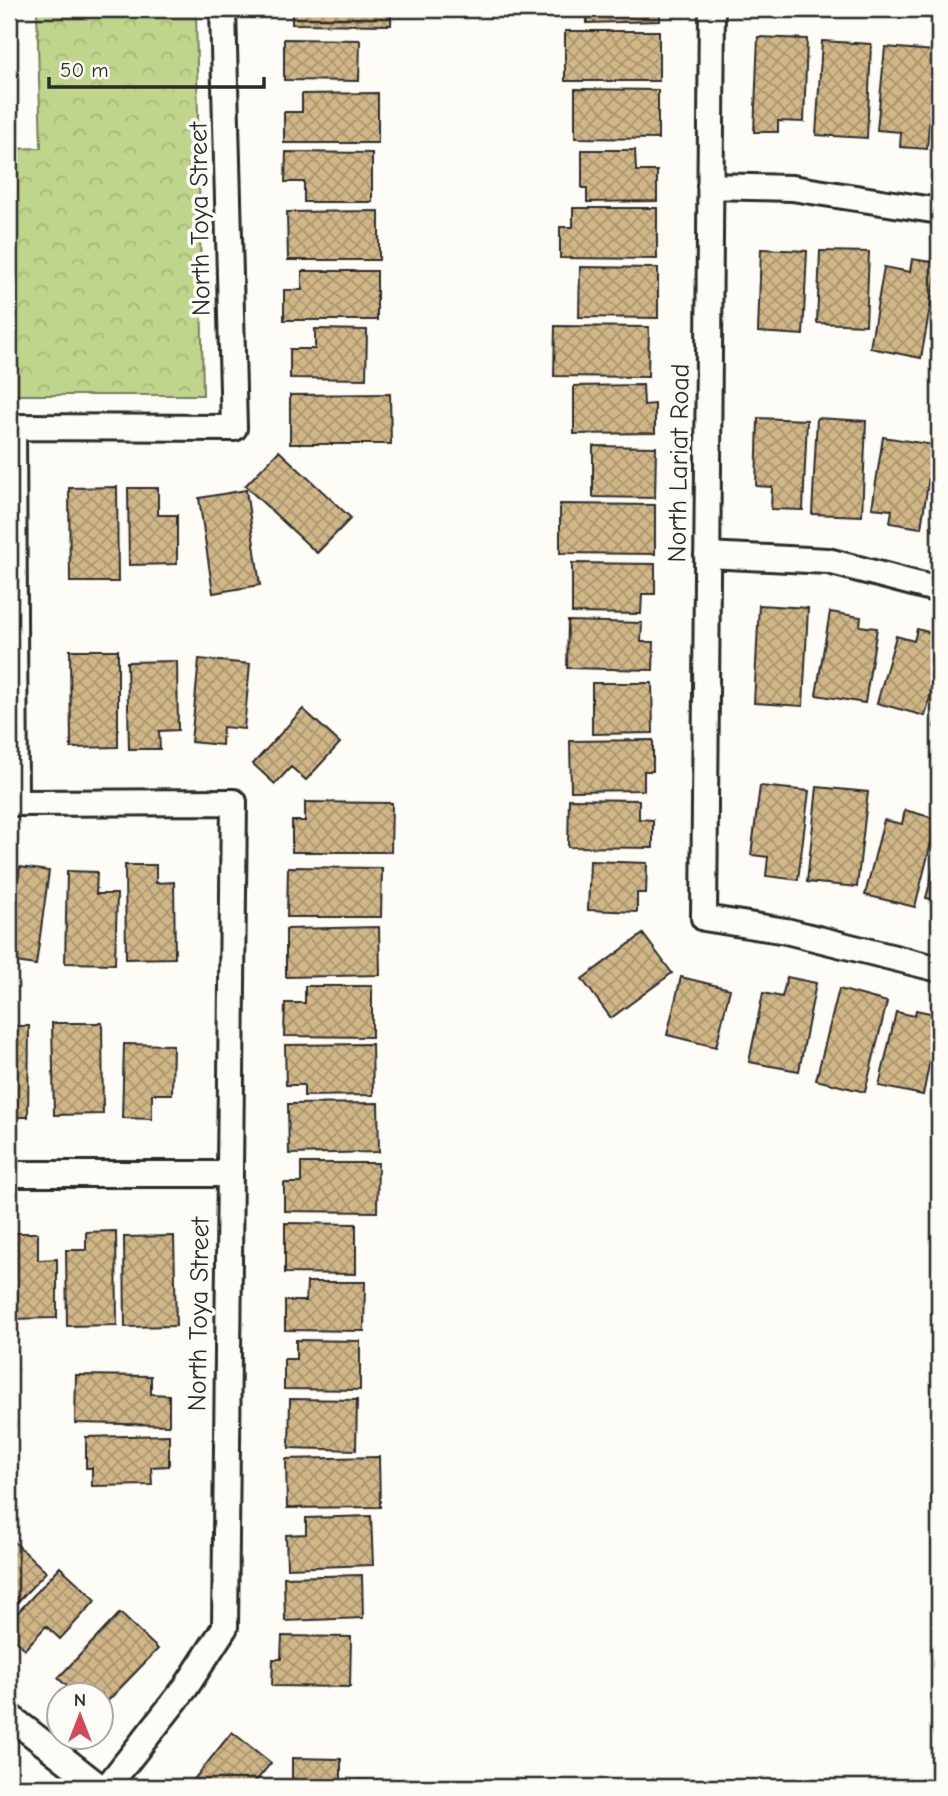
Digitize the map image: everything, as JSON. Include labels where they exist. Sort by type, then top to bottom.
[{"type":"street","name":"North Toya Street","points":[[107,1787],[186,1687],[225,1627],[234,802],[15,803],[11,427],[234,428],[223,9]]},
{"type":"street","name":"North Lariat Road","points":[[712,9],[704,918],[786,931],[939,969]]},
{"type":"street","points":[[710,187],[792,188],[939,211]]},
{"type":"street","points":[[707,555],[828,561],[939,590]]},
{"type":"street","points":[[9,1174],[230,1174]]},
{"type":"street","points":[[9,1716],[100,1787]]},
{"type":"green space","points":[[37,9],[196,9],[203,395],[9,395],[9,149],[41,148]]},
{"type":"building","points":[[292,9],[391,9],[391,25],[292,24]]},
{"type":"building","points":[[587,9],[660,9],[660,21],[587,23]]},
{"type":"building","points":[[565,31],[659,31],[659,81],[565,81]]},
{"type":"building","points":[[758,37],[807,39],[804,122],[778,121],[778,132],[754,132]]},
{"type":"building","points":[[284,39],[360,40],[359,81],[284,80]]},
{"type":"building","points":[[822,41],[871,44],[867,138],[816,135]]},
{"type":"building","points":[[885,47],[935,51],[927,149],[900,147],[901,132],[877,130]]},
{"type":"building","points":[[575,89],[658,90],[658,139],[575,138]]},
{"type":"building","points":[[378,93],[378,143],[284,143],[284,112],[302,112],[302,94]]},
{"type":"building","points":[[582,150],[635,150],[636,171],[657,171],[657,201],[587,202],[587,188],[582,188]]},
{"type":"building","points":[[286,152],[372,153],[372,202],[304,202],[304,182],[285,182]]},
{"type":"building","points":[[573,208],[657,208],[657,259],[560,258],[560,227],[573,227]]},
{"type":"building","points":[[379,211],[379,260],[288,260],[287,212]]},
{"type":"building","points":[[761,249],[807,251],[803,335],[758,332]]},
{"type":"building","points":[[820,251],[869,252],[866,325],[817,323]]},
{"type":"building","points":[[912,259],[938,263],[921,358],[870,348],[884,267],[910,272]]},
{"type":"building","points":[[580,267],[658,268],[658,318],[579,317]]},
{"type":"building","points":[[302,271],[377,271],[377,320],[284,320],[284,290],[302,290]]},
{"type":"building","points":[[555,326],[649,327],[648,377],[554,376]]},
{"type":"building","points":[[315,329],[367,330],[366,379],[290,378],[290,349],[315,349]]},
{"type":"building","points":[[643,385],[644,405],[655,404],[655,433],[574,434],[574,386]]},
{"type":"building","points":[[390,394],[391,444],[290,444],[290,395]]},
{"type":"building","points":[[758,418],[807,420],[803,510],[771,509],[772,487],[756,486]]},
{"type":"building","points":[[817,418],[866,421],[862,516],[812,514]]},
{"type":"building","points":[[883,437],[934,445],[921,528],[890,523],[892,510],[872,508]]},
{"type":"building","points":[[593,446],[656,447],[655,498],[593,497]]},
{"type":"building","points":[[279,451],[351,518],[317,553],[245,486]]},
{"type":"building","points":[[117,487],[118,582],[70,582],[69,488]]},
{"type":"building","points":[[128,488],[158,488],[158,515],[177,515],[177,564],[129,565]]},
{"type":"building","points":[[246,490],[260,585],[213,593],[199,498]]},
{"type":"building","points":[[939,500],[939,532],[932,530]]},
{"type":"building","points":[[560,504],[655,505],[655,554],[560,553]]},
{"type":"building","points":[[572,563],[655,564],[655,594],[642,594],[641,614],[572,613]]},
{"type":"building","points":[[759,605],[808,608],[803,706],[754,703]]},
{"type":"building","points":[[830,612],[861,617],[860,626],[877,628],[865,703],[816,695]]},
{"type":"building","points":[[568,621],[642,623],[641,642],[654,642],[653,670],[567,668]]},
{"type":"building","points":[[917,629],[939,635],[939,663],[925,716],[877,703],[896,636],[914,641]]},
{"type":"building","points":[[70,650],[118,650],[118,747],[71,748]]},
{"type":"building","points":[[199,659],[250,664],[244,729],[223,727],[222,745],[191,742]]},
{"type":"building","points":[[177,661],[178,730],[159,731],[160,749],[129,749],[127,662]]},
{"type":"building","points":[[592,683],[652,683],[653,733],[592,734]]},
{"type":"building","points":[[939,703],[939,728],[934,727]]},
{"type":"building","points":[[303,709],[340,743],[306,780],[291,767],[275,784],[253,764]]},
{"type":"building","points":[[653,740],[653,771],[644,771],[644,790],[571,791],[570,741]]},
{"type":"building","points":[[760,786],[809,791],[798,880],[766,876],[768,857],[751,855]]},
{"type":"building","points":[[817,787],[868,792],[857,887],[807,882]]},
{"type":"building","points":[[569,799],[639,800],[639,819],[653,820],[653,848],[568,847]]},
{"type":"building","points":[[305,802],[392,803],[391,852],[292,852],[292,821],[305,821]]},
{"type":"building","points":[[905,810],[937,819],[915,907],[865,895],[884,820],[902,824]]},
{"type":"building","points":[[939,848],[939,901],[926,898]]},
{"type":"building","points":[[590,861],[647,863],[646,893],[637,893],[637,912],[588,910]]},
{"type":"building","points":[[125,865],[156,865],[156,883],[174,882],[175,958],[126,959]]},
{"type":"building","points":[[20,867],[49,871],[36,965],[9,961],[9,889],[16,890]]},
{"type":"building","points":[[288,867],[382,868],[381,917],[287,917]]},
{"type":"building","points":[[67,871],[97,872],[96,894],[117,894],[115,964],[65,963]]},
{"type":"building","points":[[379,927],[380,975],[286,977],[286,929]]},
{"type":"building","points":[[643,934],[672,973],[611,1018],[582,979]]},
{"type":"building","points":[[681,977],[730,989],[716,1047],[667,1035]]},
{"type":"building","points":[[787,977],[816,983],[799,1071],[749,1062],[763,993],[782,997]]},
{"type":"building","points":[[305,986],[372,986],[372,1037],[284,1036],[285,1003],[305,1003]]},
{"type":"building","points":[[839,989],[887,1002],[865,1092],[816,1080]]},
{"type":"building","points":[[916,1010],[939,1015],[923,1095],[879,1086],[896,1012],[915,1016]]},
{"type":"building","points":[[52,1023],[102,1023],[103,1114],[54,1115]]},
{"type":"building","points":[[9,1026],[29,1026],[28,1117],[9,1117]]},
{"type":"building","points":[[124,1044],[173,1045],[172,1094],[152,1094],[152,1119],[122,1118]]},
{"type":"building","points":[[372,1044],[373,1095],[304,1096],[304,1085],[286,1085],[285,1045]]},
{"type":"building","points":[[378,1103],[379,1152],[289,1154],[288,1104]]},
{"type":"building","points":[[301,1163],[378,1163],[377,1212],[284,1211],[284,1183],[301,1183]]},
{"type":"building","points":[[285,1223],[356,1224],[356,1274],[285,1273]]},
{"type":"building","points":[[116,1231],[117,1325],[67,1326],[66,1250],[86,1250],[86,1232]]},
{"type":"building","points":[[9,1233],[38,1233],[38,1260],[57,1259],[57,1318],[9,1319]]},
{"type":"building","points":[[174,1236],[176,1326],[125,1327],[124,1237]]},
{"type":"building","points":[[307,1282],[365,1282],[364,1331],[285,1330],[285,1301],[306,1301]]},
{"type":"building","points":[[296,1340],[360,1341],[360,1390],[284,1389],[284,1359],[296,1359]]},
{"type":"building","points":[[76,1375],[151,1376],[151,1394],[169,1395],[169,1425],[75,1423]]},
{"type":"building","points":[[290,1399],[357,1400],[356,1450],[289,1448]]},
{"type":"building","points":[[169,1435],[169,1466],[151,1467],[152,1485],[92,1486],[92,1468],[86,1468],[86,1437]]},
{"type":"building","points":[[379,1457],[380,1507],[287,1508],[286,1459]]},
{"type":"building","points":[[371,1516],[373,1565],[287,1568],[286,1535],[306,1534],[306,1518]]},
{"type":"building","points":[[9,1538],[46,1572],[9,1611]]},
{"type":"building","points":[[60,1567],[96,1600],[60,1639],[46,1626],[25,1649],[9,1634],[9,1622]]},
{"type":"building","points":[[362,1575],[363,1618],[285,1621],[284,1577]]},
{"type":"building","points":[[120,1613],[158,1649],[116,1692],[116,1680],[58,1678]]},
{"type":"building","points":[[282,1636],[351,1637],[350,1687],[272,1686],[273,1659],[281,1659]]},
{"type":"building","points":[[232,1732],[271,1763],[251,1787],[196,1787],[191,1783]]},
{"type":"building","points":[[292,1758],[341,1759],[341,1787],[292,1787]]},
{"type":"building","points":[[358,1780],[408,1781],[408,1787],[358,1787]]}]
